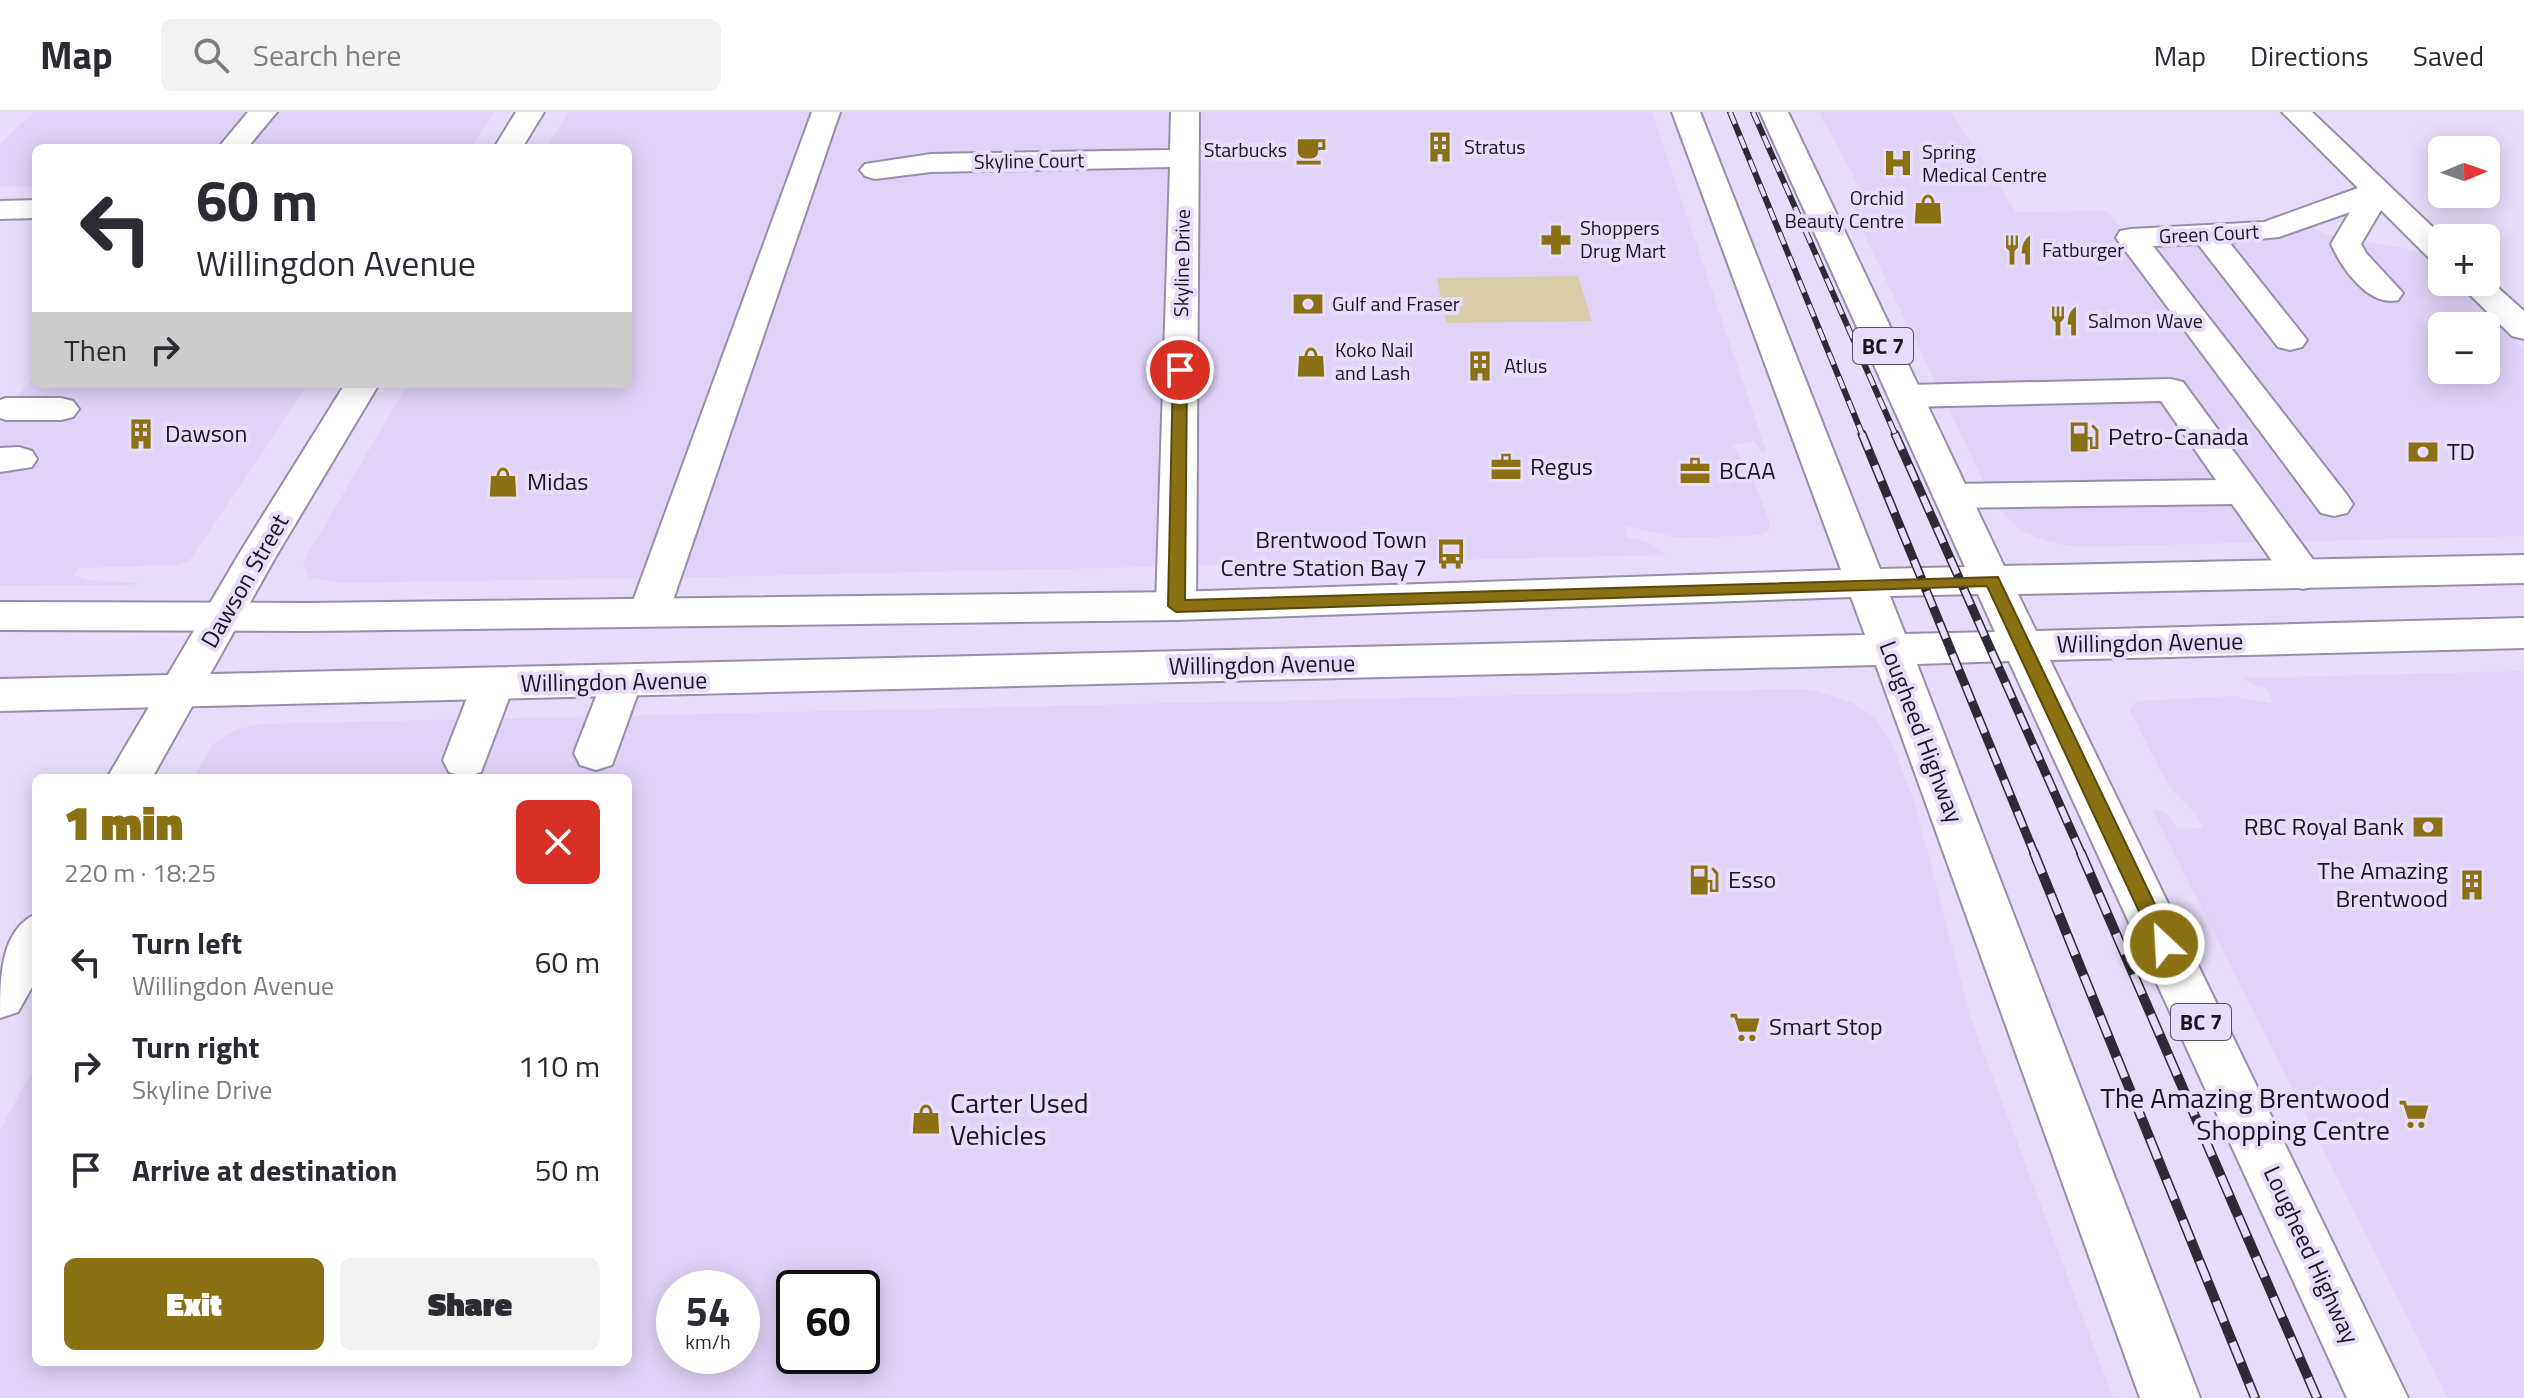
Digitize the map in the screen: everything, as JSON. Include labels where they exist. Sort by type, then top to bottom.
[{"type":"main road","points":[[235,144],[263,112]]},
{"type":"main road","points":[[510,144],[530,112]]},
{"type":"main road","points":[[649,612],[826,112]]},
{"type":"main road","name":"Skyline Drive","points":[[1176,606],[1185,112]]},
{"type":"main road","name":"Lougheed Highway","points":[[1686,112],[2018,985],[2170,1398]]},
{"type":"main road","name":"Lougheed Highway","points":[[1774,112],[2378,1398]]},
{"type":"main road","points":[[2296,112],[2428,240]]},
{"type":"main road","name":"Skyline Court","points":[[875,170],[931,163],[1184,158]]},
{"type":"main road","points":[[2376,192],[2346,244],[2352,257],[2387,293]]},
{"type":"main road","name":"Green Court","points":[[2334,504],[2131,238],[2258,233],[2281,228],[2376,192]]},
{"type":"main road","points":[[0,210],[32,209]]},
{"type":"main road","points":[[2207,235],[2290,340]]},
{"type":"main road","points":[[2488,296],[2524,329]]},
{"type":"main road","points":[[3,412],[32,379]]},
{"type":"main road","name":"Dawson Street","points":[[131,774],[360,388]]},
{"type":"main road","points":[[1906,396],[2171,390],[2303,575]]},
{"type":"main road","points":[[3,412],[61,409]]},
{"type":"main road","points":[[1952,496],[2243,492]]},
{"type":"main road","points":[[0,616],[1176,606],[1865,583],[2524,569]]},
{"type":"main road","name":"Willingdon Avenue","points":[[0,695],[1890,651],[2524,633]]},
{"type":"main road","points":[[596,753],[621,682]]},
{"type":"main road","points":[[465,760],[493,685]]},
{"type":"main road","points":[[0,996],[32,942]]},
{"type":"shaded area","points":[[34,112],[494,112],[474,144],[32,144],[32,187],[0,187],[0,144]]},
{"type":"shaded area","points":[[568,112],[1652,112],[1766,451],[1762,453],[1754,441],[1732,445],[1749,468],[1770,523],[1769,530],[1762,535],[1680,538],[1625,526],[1627,537],[1645,541],[1666,555],[662,578],[341,583],[310,578],[303,564],[308,553],[406,388],[632,388],[632,144],[549,144]]},
{"type":"shaded area","points":[[1819,112],[1951,112],[2016,212],[2107,211],[2131,238],[2297,223],[2341,239],[2420,253],[2428,259],[2428,296],[2470,296],[2486,312],[2428,312],[2428,384],[2500,384],[2500,325],[2524,348],[2524,536],[2076,547],[2021,531],[1996,507],[1854,214],[1862,203],[1863,194]]},
{"type":"shaded area","points":[[1578,276],[1592,321],[1446,323],[1437,278]]},
{"type":"shaded area","name":"Dawson","points":[[32,379],[32,388],[305,388],[189,561],[178,565],[80,568],[73,575],[90,580],[137,583],[131,585],[0,586],[0,416]]},
{"type":"shaded area","name":"The Amazing Brentwood Shopping Centre","points":[[2524,671],[2524,1398],[2448,1398],[2152,810],[2165,812],[2178,829],[2203,828],[2197,815],[2168,785],[2129,709],[2137,701],[2234,696],[2273,704],[2267,688],[2258,687],[2242,678]]},
{"type":"shaded area","points":[[1790,689],[1812,690],[1852,703],[1877,720],[1891,742],[1916,807],[1970,1016],[2113,1398],[0,1398],[0,1130],[32,1071],[32,1366],[632,1366],[632,774],[195,774],[213,744],[235,730],[258,724]]},
{"type":"railway","points":[[1730,112],[1863,436]]},
{"type":"railway","points":[[1753,112],[1896,436]]},
{"type":"railway","points":[[1862,434],[2035,855]]},
{"type":"railway","points":[[1895,434],[2082,855]]},
{"type":"railway","points":[[2034,853],[2255,1398]]},
{"type":"railway","points":[[2081,853],[2317,1398]]},
{"type":"place","name":"Stratus","points":[[1440,147]]},
{"type":"place","name":"Starbucks","points":[[1311,150]]},
{"type":"place","name":"Spring Medical Centre","points":[[1898,163]]},
{"type":"place","name":"Orchid Beauty Centre","points":[[1928,209]]},
{"type":"place","name":"Shoppers Drug Mart","points":[[1556,240]]},
{"type":"place","name":"Fatburger","points":[[2018,250]]},
{"type":"place","name":"Gulf and Fraser","points":[[1308,304]]},
{"type":"place","name":"Salmon Wave","points":[[2064,321]]},
{"type":"place","name":"Koko Nail and Lash","points":[[1311,362]]},
{"type":"place","name":"Atlus","points":[[1480,366]]},
{"type":"place","name":"Dawson","points":[[141,434]]},
{"type":"place","name":"Petro-Canada","points":[[2084,437]]},
{"type":"place","name":"TD","points":[[2423,452]]},
{"type":"place","name":"Regus","points":[[1506,467]]},
{"type":"place","name":"BCAA","points":[[1695,471]]},
{"type":"place","name":"Midas","points":[[503,482]]},
{"type":"place","name":"Brentwood Town Centre Station Bay 7","points":[[1451,554]]},
{"type":"place","name":"RBC Royal Bank","points":[[2428,827]]},
{"type":"place","name":"Esso","points":[[1704,880]]},
{"type":"place","name":"The Amazing Brentwood","points":[[2472,885]]},
{"type":"place","name":"Smart Stop","points":[[1745,1027]]},
{"type":"place","name":"The Amazing Brentwood Shopping Centre","points":[[2414,1114]]},
{"type":"place","name":"Carter Used Vehicles","points":[[926,1119]]},
{"type":"route","points":[[1180,370],[1176,606],[1992,581],[2164,944]]}]
